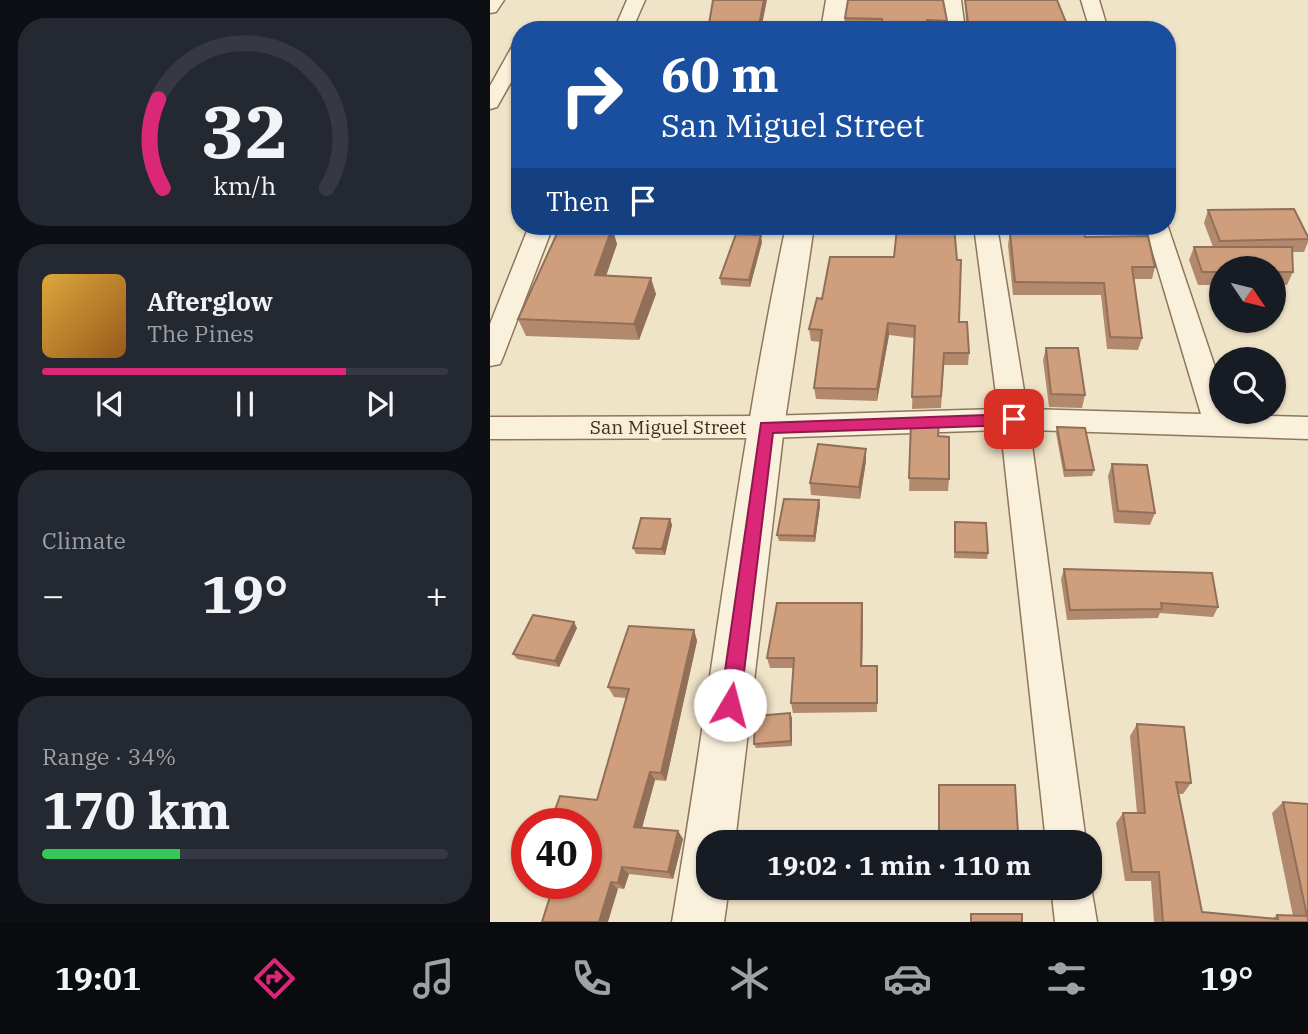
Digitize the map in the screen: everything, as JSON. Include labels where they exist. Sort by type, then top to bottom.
[{"type":"street","points":[[490,8],[495,0]]},
{"type":"street","points":[[627,21],[636,0]]},
{"type":"street","points":[[834,21],[837,0]]},
{"type":"street","points":[[952,0],[955,21]]},
{"type":"street","points":[[1090,0],[1096,21]]},
{"type":"street","points":[[490,103],[511,54]]},
{"type":"street","points":[[490,357],[537,235]]},
{"type":"street","points":[[712,830],[766,427],[798,235]]},
{"type":"street","points":[[986,235],[1014,419],[1065,830]]},
{"type":"street","points":[[1160,235],[1219,425]]},
{"type":"street","name":"San Miguel Street","points":[[490,428],[766,427],[1014,419],[1308,428]]},
{"type":"street","points":[[698,922],[701,900]]},
{"type":"street","points":[[1073,900],[1076,922]]},
{"type":"building","points":[[713,0],[764,0],[760,21],[710,21]]},
{"type":"building","points":[[848,0],[943,0],[947,21],[882,21],[845,18]]},
{"type":"building","points":[[965,0],[1057,0],[1065,21],[968,21]]},
{"type":"building","points":[[1294,209],[1308,239],[1220,241],[1208,210]]},
{"type":"building","points":[[556,235],[609,235],[595,275],[651,278],[634,324],[518,319]]},
{"type":"building","points":[[736,235],[761,235],[749,280],[720,278]]},
{"type":"building","points":[[896,235],[955,235],[957,260],[961,260],[959,322],[967,322],[969,353],[944,353],[941,396],[912,397],[915,326],[888,323],[877,389],[814,388],[822,330],[809,329],[817,298],[822,299],[830,257],[894,257]]},
{"type":"building","points":[[1010,235],[1148,236],[1155,267],[1132,267],[1142,338],[1110,337],[1104,283],[1015,282]]},
{"type":"building","points":[[1194,247],[1292,247],[1293,272],[1286,272],[1286,256],[1209,256],[1209,272],[1202,272]]},
{"type":"building","points":[[1046,348],[1078,348],[1085,395],[1051,394]]},
{"type":"building","points":[[939,422],[938,436],[949,437],[949,479],[909,478],[911,423]]},
{"type":"building","points":[[1057,427],[1085,428],[1094,470],[1065,470]]},
{"type":"building","points":[[818,444],[866,449],[859,487],[810,483]]},
{"type":"building","points":[[1112,464],[1147,465],[1155,513],[1118,511]]},
{"type":"building","points":[[784,499],[819,500],[814,536],[777,535]]},
{"type":"building","points":[[641,518],[670,519],[662,549],[633,548]]},
{"type":"building","points":[[955,522],[986,523],[988,553],[955,552]]},
{"type":"building","points":[[1064,569],[1212,573],[1218,607],[1161,603],[1162,609],[1070,610]]},
{"type":"building","points":[[777,603],[862,603],[861,666],[877,666],[877,703],[791,703],[794,658],[767,658]]},
{"type":"building","points":[[533,615],[574,622],[555,661],[513,654]]},
{"type":"building","points":[[629,626],[694,630],[661,773],[650,772],[634,827],[678,831],[668,872],[622,867],[618,883],[611,882],[599,922],[542,922],[549,899],[602,899],[602,808],[556,808],[560,796],[597,800],[629,689],[608,687]]},
{"type":"building","points":[[790,713],[791,741],[754,744],[755,716]]},
{"type":"building","points":[[1137,724],[1184,727],[1191,783],[1176,782],[1202,912],[1278,919],[1277,915],[1307,916],[1283,802],[1308,804],[1308,922],[1163,922],[1159,872],[1132,872],[1123,813],[1145,813]]},
{"type":"building","points":[[939,785],[1015,785],[1018,830],[939,830]]},
{"type":"building","points":[[971,914],[1022,914],[1022,922],[971,922]]},
{"type":"route","points":[[730,705],[766,427],[1014,419]]}]
